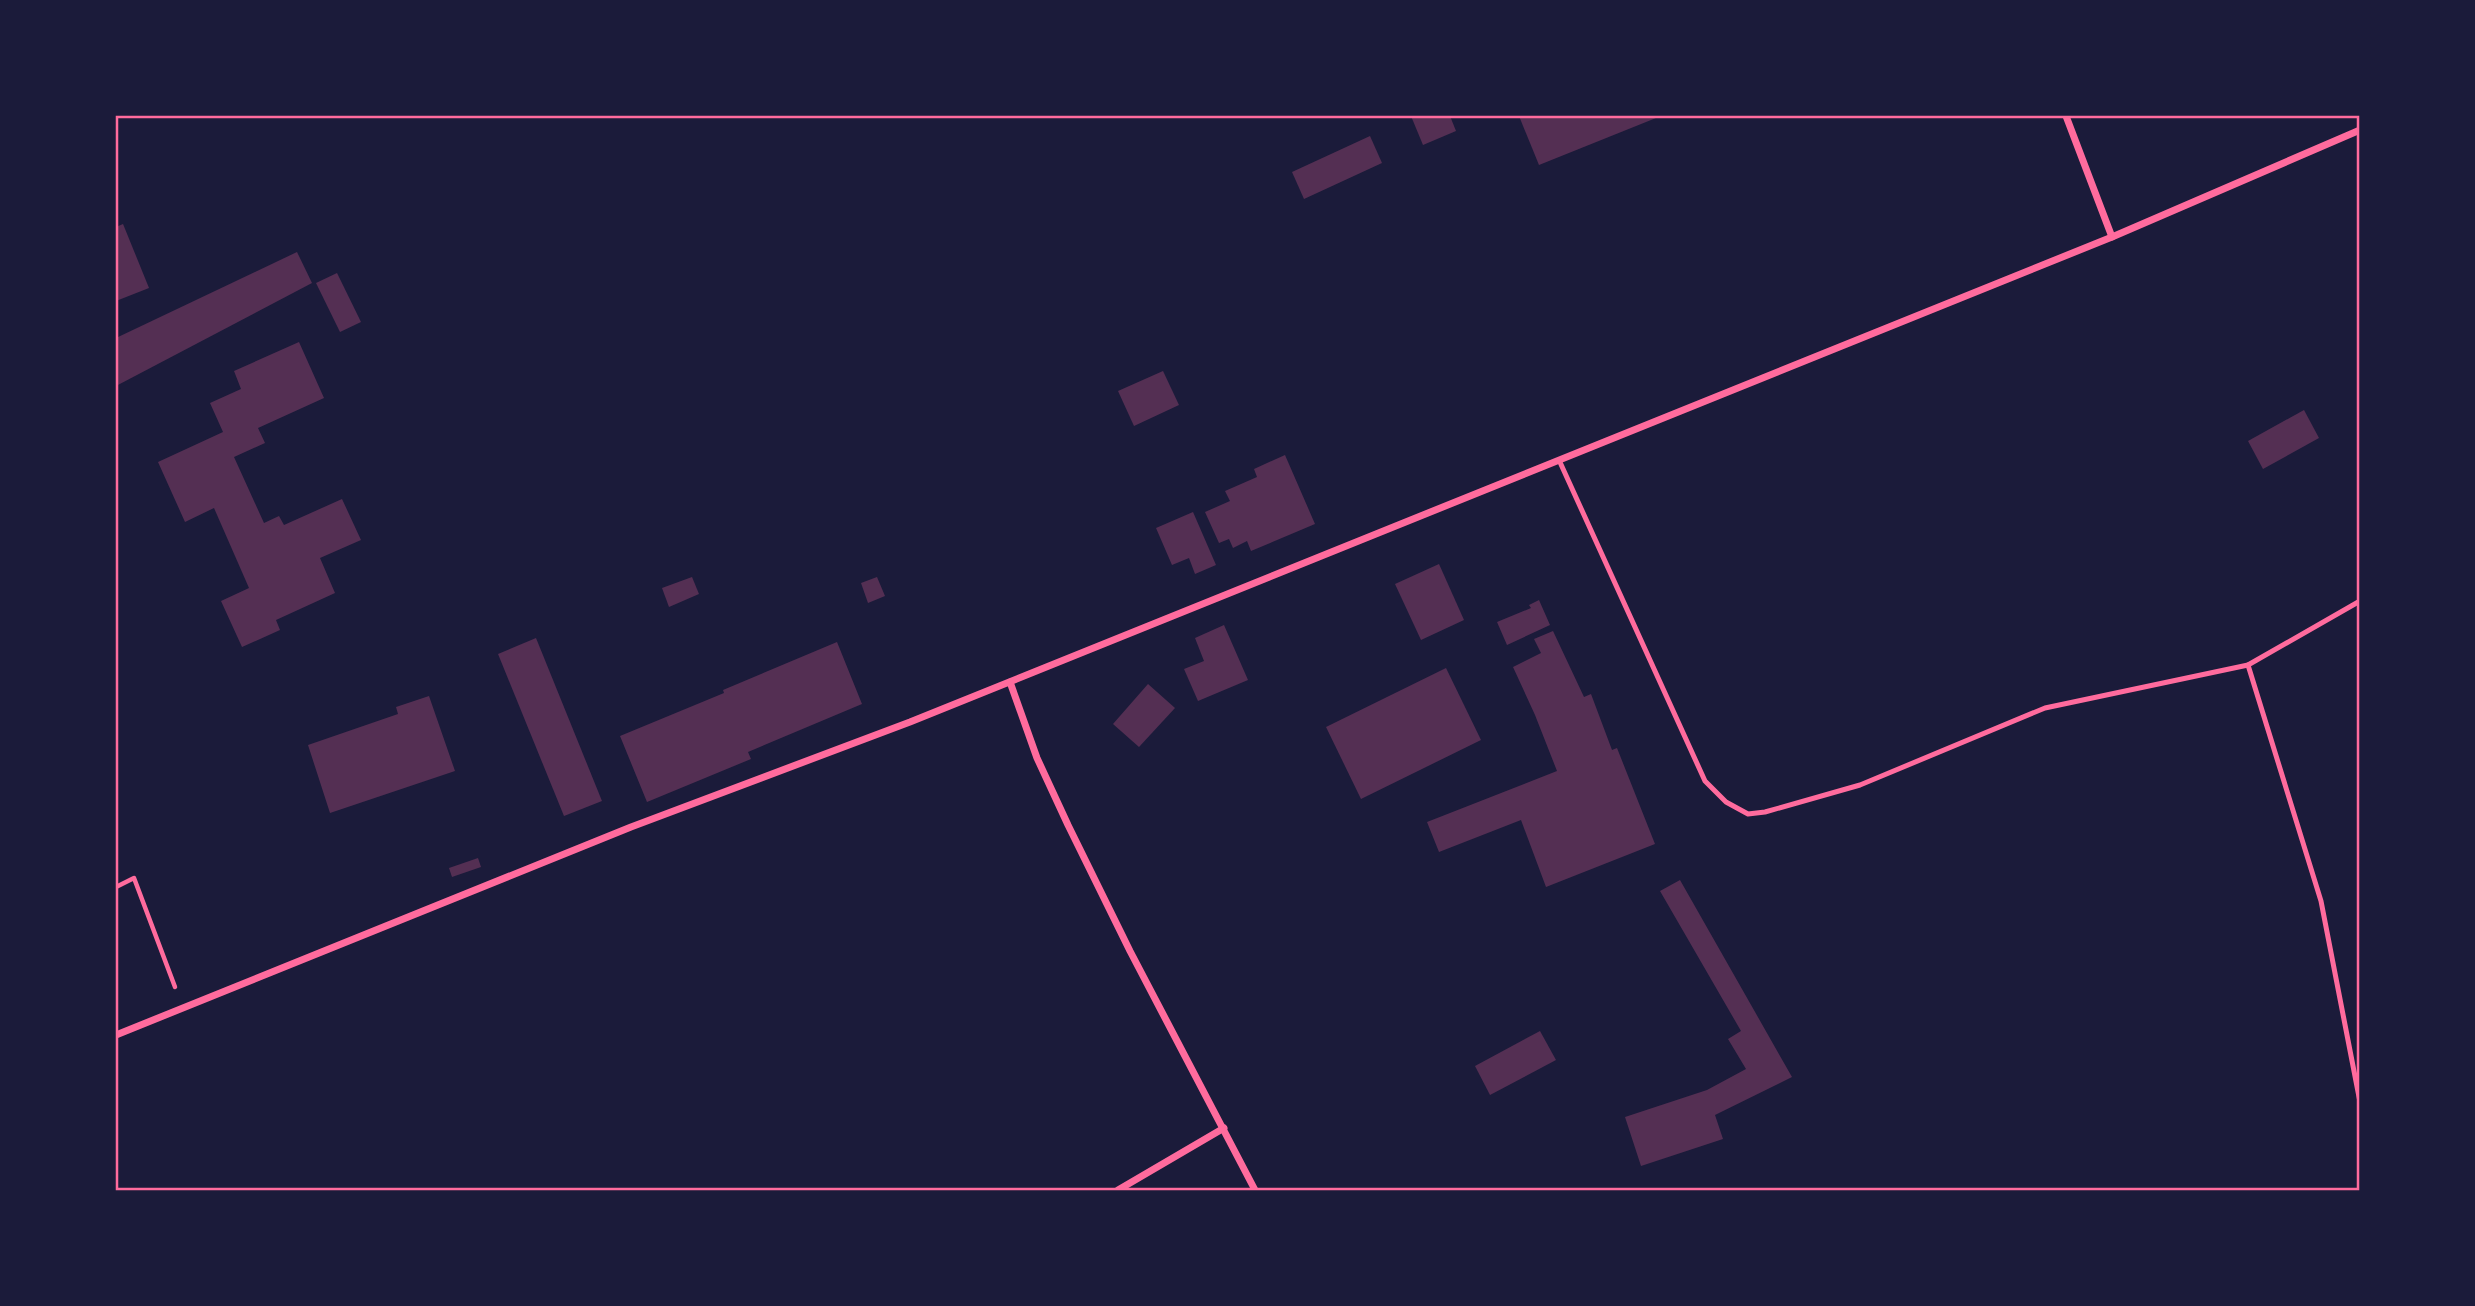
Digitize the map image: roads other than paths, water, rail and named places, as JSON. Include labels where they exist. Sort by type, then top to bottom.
[{"type":"street","points":[[2066,116],[2112,237]]},
{"type":"street","points":[[116,1035],[631,827],[911,722],[2112,237],[2360,130]]},
{"type":"street","points":[[1010,682],[1037,758],[1068,824],[1130,951],[1255,1191]]},
{"type":"street","points":[[1118,1191],[1224,1128]]},
{"type":"lane","points":[[1559,460],[1705,781],[1726,802],[1748,814],[1765,812],[1860,785],[2045,708],[2248,665],[2360,601]]},
{"type":"lane","points":[[2248,665],[2321,901],[2360,1102]]}]
